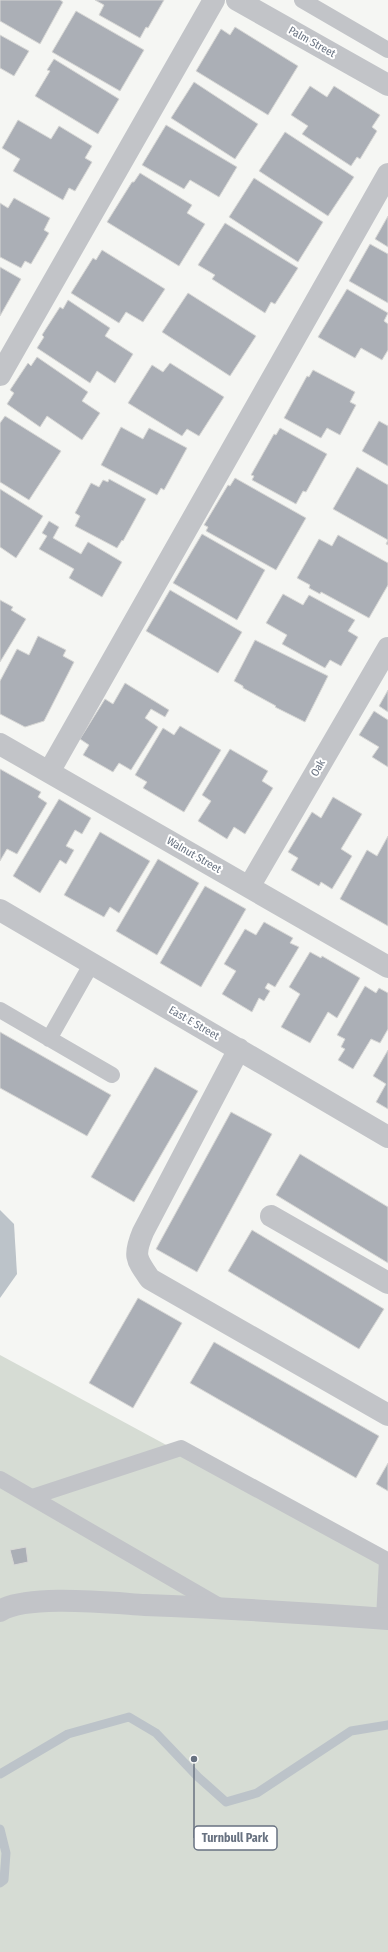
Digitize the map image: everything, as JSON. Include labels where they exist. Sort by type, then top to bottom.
[{"type":"street","points":[[0,375],[214,0]]},
{"type":"street","name":"Palm Street","points":[[237,0],[388,85]]},
{"type":"street","points":[[48,772],[388,174]]},
{"type":"street","name":"Oak","points":[[248,887],[388,648]]},
{"type":"street","name":"Walnut Street","points":[[0,744],[388,967]]},
{"type":"street","name":"East E Street","points":[[0,910],[388,1137]]},
{"type":"street","points":[[239,1049],[142,1232],[136,1247],[138,1264],[150,1279],[388,1415]]},
{"type":"street","points":[[271,1216],[388,1283]]},
{"type":"street","points":[[0,1611],[35,1601],[222,1608],[386,1619]]},
{"type":"lane","points":[[302,0],[388,50]]},
{"type":"lane","points":[[48,1038],[92,963]]},
{"type":"lane","points":[[0,1010],[112,1075]]},
{"type":"lane","points":[[32,1497],[181,1448],[387,1560],[386,1619]]},
{"type":"lane","points":[[4,1487],[32,1497],[222,1608]]},
{"type":"shaded area","points":[[0,1210],[14,1224],[17,1274],[0,1298]]},
{"type":"shaded area","points":[[0,1355],[388,1565],[388,1952],[0,1952]]},
{"type":"building","points":[[0,0],[60,0],[63,2],[40,44],[0,21]]},
{"type":"building","points":[[95,0],[164,0],[148,28],[146,27],[140,38],[99,15],[104,5]]},
{"type":"building","points":[[76,11],[144,50],[120,91],[52,52]]},
{"type":"building","points":[[235,27],[298,66],[268,115],[196,71],[221,29],[230,35]]},
{"type":"building","points":[[0,35],[29,51],[14,76],[0,68]]},
{"type":"building","points":[[54,59],[119,99],[98,134],[35,96],[50,71],[47,70]]},
{"type":"building","points":[[194,82],[258,124],[235,159],[171,118]]},
{"type":"building","points":[[310,86],[327,97],[334,86],[380,115],[372,127],[377,131],[360,159],[357,157],[351,166],[302,134],[308,126],[291,115]]},
{"type":"building","points":[[18,120],[51,139],[59,126],[92,146],[85,158],[92,162],[75,191],[69,188],[63,200],[13,171],[20,159],[2,148]]},
{"type":"building","points":[[166,125],[237,167],[219,197],[190,180],[184,189],[142,165]]},
{"type":"building","points":[[285,132],[354,177],[328,216],[259,171]]},
{"type":"building","points":[[140,173],[192,205],[187,213],[205,224],[179,266],[107,222],[132,182],[134,182]]},
{"type":"building","points":[[254,178],[323,222],[298,262],[229,217]]},
{"type":"building","points":[[14,198],[50,218],[44,230],[49,233],[31,264],[25,261],[21,268],[0,257],[0,203],[8,208]]},
{"type":"building","points":[[388,216],[388,247],[375,239]]},
{"type":"building","points":[[225,223],[298,268],[275,304],[271,302],[265,313],[212,279],[215,275],[198,265]]},
{"type":"building","points":[[370,244],[388,254],[388,303],[349,281]]},
{"type":"building","points":[[102,250],[165,289],[143,322],[126,312],[119,323],[71,293],[93,258],[96,260]]},
{"type":"building","points":[[0,267],[21,279],[0,316]]},
{"type":"building","points":[[347,289],[388,313],[384,321],[388,324],[388,350],[382,360],[361,348],[355,358],[318,337]]},
{"type":"building","points":[[188,293],[256,336],[230,376],[162,332]]},
{"type":"building","points":[[68,300],[110,328],[105,336],[133,354],[115,383],[97,371],[90,383],[37,348],[44,337],[42,335],[60,307],[63,309]]},
{"type":"building","points":[[37,357],[88,392],[82,401],[100,413],[82,440],[47,416],[40,427],[7,404],[14,393],[10,390],[28,363],[31,366]]},
{"type":"building","points":[[170,363],[224,397],[199,436],[187,429],[182,436],[128,403],[152,365],[163,372]]},
{"type":"building","points":[[313,370],[355,392],[350,402],[356,405],[340,435],[327,428],[321,438],[284,418],[307,376],[309,377]]},
{"type":"building","points":[[5,416],[61,451],[29,500],[0,482],[0,423]]},
{"type":"building","points":[[379,421],[388,426],[388,466],[362,451]]},
{"type":"building","points":[[121,427],[143,439],[149,428],[187,448],[164,490],[161,488],[157,495],[101,465]]},
{"type":"building","points":[[280,428],[327,454],[306,492],[303,491],[296,504],[252,480],[254,476],[251,475],[274,434],[276,435]]},
{"type":"building","points":[[357,467],[388,485],[388,540],[333,509]]},
{"type":"building","points":[[235,478],[306,518],[276,570],[206,531],[208,527],[204,525],[228,485],[230,486]]},
{"type":"building","points":[[109,479],[146,499],[123,541],[122,540],[117,548],[75,526],[80,516],[75,513],[91,483],[99,487],[103,480],[108,482]]},
{"type":"building","points":[[0,489],[43,516],[16,558],[0,547]]},
{"type":"building","points":[[49,521],[59,527],[53,538],[81,554],[88,542],[122,562],[102,597],[69,578],[74,569],[39,549],[47,536],[42,533]]},
{"type":"building","points":[[202,534],[265,570],[237,620],[173,583]]},
{"type":"building","points":[[338,535],[388,563],[388,585],[369,618],[321,592],[320,594],[309,588],[310,585],[297,578],[319,539],[332,546]]},
{"type":"building","points":[[170,590],[242,632],[218,673],[146,631]]},
{"type":"building","points":[[283,594],[303,605],[309,595],[355,620],[348,631],[358,637],[341,666],[330,660],[325,668],[282,644],[287,635],[266,623]]},
{"type":"building","points":[[0,600],[13,607],[11,610],[26,619],[0,662]]},
{"type":"building","points":[[38,636],[66,650],[63,656],[74,662],[44,721],[25,727],[0,714],[0,681],[17,649],[29,655]]},
{"type":"building","points":[[255,640],[328,676],[305,722],[275,707],[276,706],[243,688],[243,686],[234,681]]},
{"type":"building","points":[[125,683],[169,710],[165,717],[151,709],[145,718],[158,727],[131,770],[119,763],[113,772],[83,755],[89,745],[80,739],[105,699],[113,704]]},
{"type":"building","points":[[388,690],[388,712],[379,706]]},
{"type":"building","points":[[374,711],[388,720],[388,767],[372,757],[379,747],[359,735]]},
{"type":"building","points":[[180,726],[221,750],[184,812],[143,788],[147,782],[135,775],[163,728],[174,735]]},
{"type":"building","points":[[230,749],[268,771],[262,781],[273,788],[245,834],[234,827],[227,839],[198,821],[211,801],[202,795]]},
{"type":"building","points":[[0,769],[41,792],[38,797],[47,803],[17,854],[7,849],[0,861]]},
{"type":"building","points":[[333,797],[362,814],[341,849],[352,856],[332,889],[321,882],[319,886],[291,870],[298,858],[288,852],[312,812],[321,818]]},
{"type":"building","points":[[59,799],[91,818],[82,834],[75,830],[66,846],[74,850],[66,864],[60,860],[40,893],[13,876]]},
{"type":"building","points":[[100,832],[150,861],[119,913],[110,907],[104,917],[64,895]]},
{"type":"building","points":[[388,836],[388,926],[340,899],[367,850],[377,856]]},
{"type":"building","points":[[158,859],[199,883],[157,955],[116,931]]},
{"type":"building","points":[[205,886],[246,909],[201,987],[160,963]]},
{"type":"building","points":[[264,922],[293,938],[290,943],[299,947],[275,987],[268,983],[265,988],[270,991],[264,1001],[259,998],[252,1012],[222,994],[236,971],[224,964],[245,929],[256,935]]},
{"type":"building","points":[[310,952],[321,958],[322,956],[360,978],[337,1018],[328,1012],[310,1043],[281,1027],[300,994],[289,987]]},
{"type":"building","points":[[365,986],[376,993],[379,988],[388,993],[388,1029],[380,1043],[371,1039],[353,1069],[338,1060],[345,1049],[341,1047],[345,1039],[337,1035]]},
{"type":"building","points":[[0,1032],[111,1095],[87,1136],[0,1088]]},
{"type":"building","points":[[388,1050],[388,1109],[376,1102],[386,1084],[373,1076]]},
{"type":"building","points":[[155,1067],[198,1091],[134,1202],[91,1177]]},
{"type":"building","points":[[231,1112],[272,1134],[197,1272],[156,1249]]},
{"type":"building","points":[[300,1154],[388,1207],[388,1263],[276,1195]]},
{"type":"building","points":[[252,1230],[384,1309],[359,1349],[228,1271]]},
{"type":"building","points":[[138,1298],[182,1323],[133,1408],[89,1383]]},
{"type":"building","points":[[214,1342],[379,1436],[356,1478],[190,1383]]},
{"type":"building","points":[[388,1463],[388,1491],[376,1484]]},
{"type":"building","points":[[26,1547],[28,1562],[14,1565],[10,1550]]},
{"type":"waterway","points":[[0,1774],[68,1734],[129,1717],[156,1733],[198,1777],[226,1802],[257,1793],[351,1731],[388,1725]]},
{"type":"waterway","points":[[0,1829],[6,1853],[4,1880],[0,1883]]},
{"type":"place","name":"Turnbull Park","points":[[194,1759]]}]
